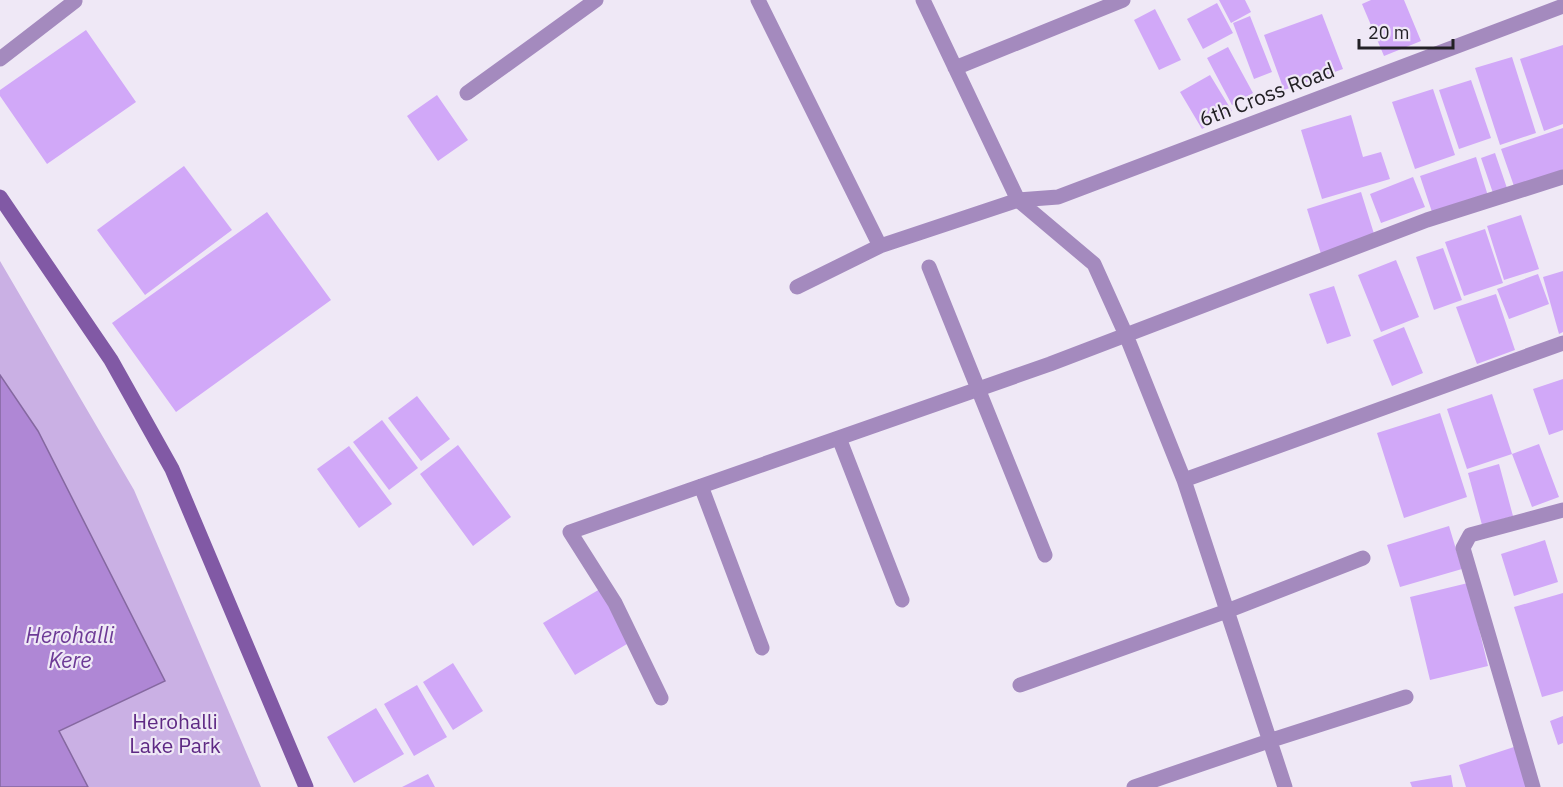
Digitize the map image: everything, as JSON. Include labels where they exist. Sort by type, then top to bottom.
[{"type":"main road","points":[[0,197],[111,360],[172,469],[306,787]]},
{"type":"street","points":[[467,93],[596,0]]},
{"type":"street","points":[[758,0],[880,246]]},
{"type":"street","points":[[923,0],[1018,200],[1094,264],[1126,335],[1184,480],[1285,787]]},
{"type":"street","points":[[955,68],[1123,0]]},
{"type":"street","points":[[0,59],[75,2]]},
{"type":"street","name":"6th Cross Road","points":[[797,287],[880,246],[1018,200],[1058,196],[1563,6]]},
{"type":"street","points":[[661,698],[615,603],[570,532],[979,389],[1427,220],[1563,177]]},
{"type":"street","points":[[929,267],[1045,555]]},
{"type":"street","points":[[1184,480],[1563,343]]},
{"type":"street","points":[[838,438],[902,600]]},
{"type":"street","points":[[701,486],[762,648]]},
{"type":"street","points":[[1533,787],[1463,548],[1470,535],[1563,510]]},
{"type":"street","points":[[1020,685],[1227,611],[1363,558]]},
{"type":"street","points":[[1134,787],[1406,697]]},
{"type":"green space","name":"Herohalli Lake Park","points":[[0,261],[134,490],[261,787],[88,787],[59,731],[165,681],[38,431],[0,375]]},
{"type":"water","name":"Herohalli Kere","points":[[0,375],[38,431],[165,681],[59,731],[88,787],[0,787]]},
{"type":"building","points":[[1219,0],[1245,0],[1251,12],[1231,23]]},
{"type":"building","points":[[1371,0],[1404,0],[1421,41],[1384,56],[1362,4]]},
{"type":"building","points":[[1217,3],[1233,33],[1203,49],[1187,19]]},
{"type":"building","points":[[1155,9],[1181,60],[1159,70],[1134,20]]},
{"type":"building","points":[[1322,14],[1343,69],[1284,90],[1264,35]]},
{"type":"building","points":[[1250,16],[1272,72],[1254,79],[1233,23]]},
{"type":"building","points":[[86,30],[136,102],[47,164],[0,96],[0,90]]},
{"type":"building","points":[[1563,45],[1563,124],[1544,131],[1520,59]]},
{"type":"building","points":[[1228,47],[1253,93],[1232,105],[1207,58]]},
{"type":"building","points":[[1512,57],[1536,133],[1500,145],[1475,68]]},
{"type":"building","points":[[1210,75],[1232,111],[1202,129],[1180,92]]},
{"type":"building","points":[[1471,80],[1491,138],[1459,149],[1439,90]]},
{"type":"building","points":[[1433,89],[1455,155],[1415,169],[1392,102]]},
{"type":"building","points":[[437,95],[468,140],[438,161],[407,116]]},
{"type":"building","points":[[1351,115],[1363,157],[1381,152],[1390,179],[1322,199],[1301,130]]},
{"type":"building","points":[[1563,128],[1563,173],[1515,189],[1501,149]]},
{"type":"building","points":[[1495,153],[1508,191],[1494,196],[1481,158]]},
{"type":"building","points":[[1476,157],[1488,196],[1433,215],[1420,176]]},
{"type":"building","points":[[184,166],[232,230],[145,295],[97,230]]},
{"type":"building","points":[[1413,177],[1425,207],[1381,223],[1370,194]]},
{"type":"building","points":[[1361,192],[1375,237],[1321,254],[1307,209]]},
{"type":"building","points":[[267,212],[331,300],[176,412],[112,323]]},
{"type":"building","points":[[1521,215],[1539,269],[1504,280],[1487,226]]},
{"type":"building","points":[[1485,229],[1503,283],[1464,296],[1445,242]]},
{"type":"building","points":[[1443,248],[1462,300],[1434,310],[1416,257]]},
{"type":"building","points":[[1396,260],[1419,317],[1381,332],[1358,275]]},
{"type":"building","points":[[1563,271],[1563,332],[1559,334],[1543,277]]},
{"type":"building","points":[[1538,274],[1549,304],[1509,319],[1497,289]]},
{"type":"building","points":[[1334,286],[1351,336],[1327,344],[1309,294]]},
{"type":"building","points":[[1496,294],[1515,350],[1477,364],[1456,307]]},
{"type":"building","points":[[1404,327],[1423,373],[1392,386],[1373,340]]},
{"type":"building","points":[[1563,379],[1563,430],[1549,435],[1533,389]]},
{"type":"building","points":[[1492,394],[1512,454],[1467,469],[1447,409]]},
{"type":"building","points":[[417,396],[450,439],[421,461],[388,418]]},
{"type":"building","points":[[1440,413],[1467,497],[1404,518],[1377,433]]},
{"type":"building","points":[[382,420],[418,468],[389,490],[353,442]]},
{"type":"building","points":[[1539,444],[1559,497],[1532,507],[1512,454]]},
{"type":"building","points":[[458,445],[511,517],[473,546],[420,474]]},
{"type":"building","points":[[349,446],[392,504],[359,528],[317,469]]},
{"type":"building","points":[[1499,464],[1513,516],[1482,525],[1468,473]]},
{"type":"building","points":[[1449,526],[1462,569],[1400,587],[1387,545]]},
{"type":"building","points":[[1545,540],[1558,582],[1514,596],[1501,554]]},
{"type":"building","points":[[1468,583],[1488,666],[1430,680],[1410,597]]},
{"type":"building","points":[[600,589],[632,641],[575,675],[543,623]]},
{"type":"building","points":[[1563,593],[1563,691],[1542,697],[1514,607]]},
{"type":"building","points":[[453,663],[483,711],[453,730],[423,682]]},
{"type":"building","points":[[417,685],[447,737],[414,756],[384,704]]},
{"type":"building","points":[[376,708],[404,754],[354,783],[327,737]]},
{"type":"building","points":[[1563,716],[1563,743],[1558,745],[1550,721]]},
{"type":"building","points":[[1517,746],[1530,787],[1466,787],[1459,765]]},
{"type":"building","points":[[428,774],[435,787],[402,787]]},
{"type":"building","points":[[1451,775],[1453,787],[1412,787],[1410,782]]}]
